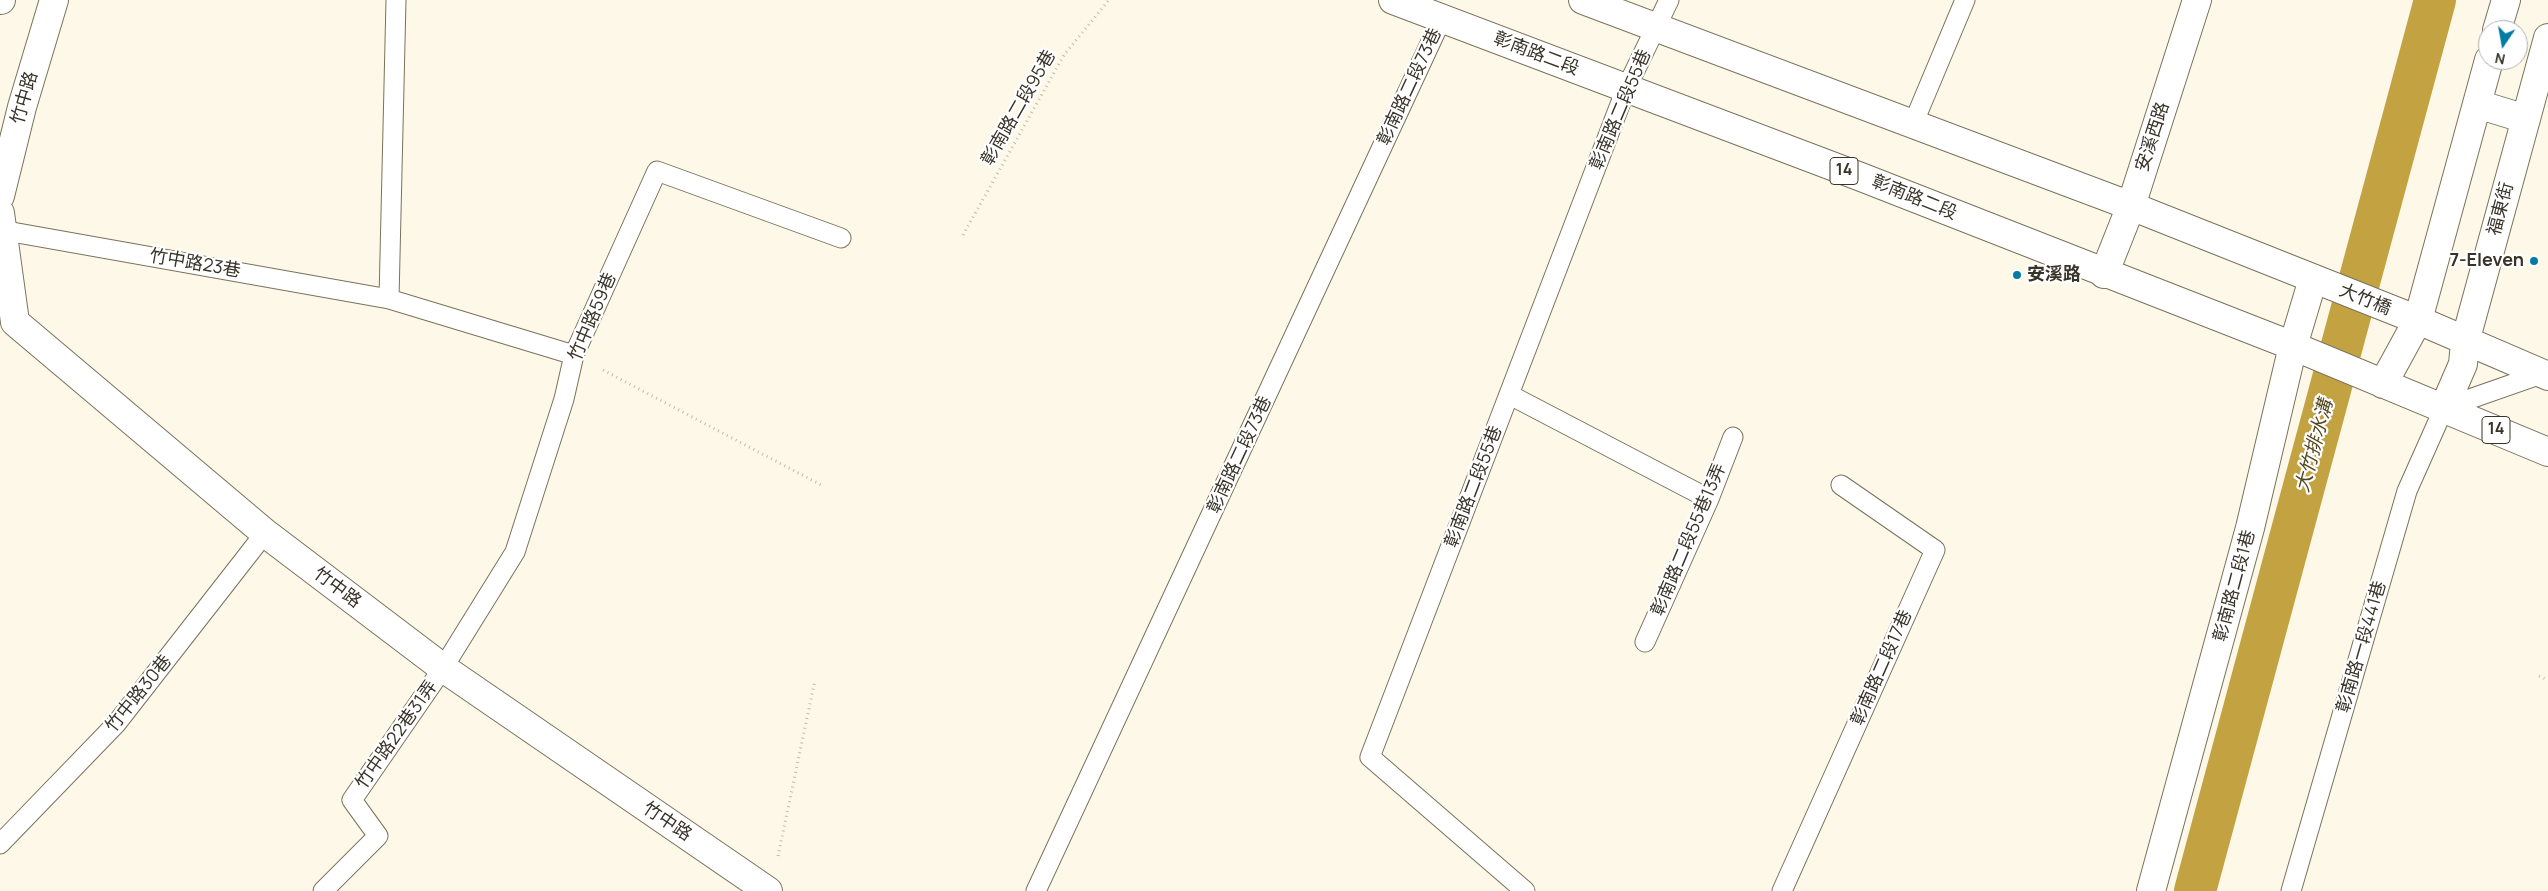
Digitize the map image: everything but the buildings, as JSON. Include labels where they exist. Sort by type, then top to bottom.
[{"type":"street","name":"竹中路","points":[[0,196],[22,107],[54,0]]},
{"type":"street","name":"彰南路二段","points":[[1394,0],[1861,177],[2104,274],[2293,346]]},
{"type":"street","points":[[1583,0],[2131,206],[2313,279]]},
{"type":"street","name":"安溪西路","points":[[2104,274],[2131,206],[2197,0]]},
{"type":"street","points":[[2500,20],[2506,0]]},
{"type":"street","name":"福東街","points":[[2444,408],[2463,364],[2465,342],[2548,38]]},
{"type":"street","points":[[2383,384],[2418,320],[2486,70]]},
{"type":"street","points":[[2477,104],[2526,119]]},
{"type":"street","name":"竹中路","points":[[1,221],[8,329],[265,533],[443,668],[752,886]]},
{"type":"street","name":"大竹橋","points":[[2313,279],[2418,320],[2465,342],[2546,374]]},
{"type":"street","name":"彰南路二段1巷","points":[[2151,891],[2250,528],[2293,346],[2313,279]]},
{"type":"street","name":"14","points":[[2293,346],[2548,452]]},
{"type":"lane","points":[[389,299],[396,0]]},
{"type":"lane","name":"彰南路二段55巷","points":[[1525,891],[1370,757],[1510,396],[1626,89],[1669,0]]},
{"type":"lane","points":[[1913,124],[1965,0]]},
{"type":"lane","name":"彰南路二段73巷","points":[[1036,891],[1442,18]]},
{"type":"lane","name":"竹中路59巷","points":[[443,668],[515,552],[564,398],[574,355],[657,171],[841,238]]},
{"type":"lane","name":"竹中路23巷","points":[[1,221],[389,299],[574,355]]},
{"type":"lane","points":[[2444,408],[2546,374]]},
{"type":"lane","points":[[1510,396],[1709,499]]},
{"type":"lane","name":"彰南路一段441巷","points":[[2291,891],[2407,491],[2444,408]]},
{"type":"lane","name":"彰南路二段55巷13弄","points":[[1645,642],[1709,499],[1733,437]]},
{"type":"lane","name":"彰南路二段17巷","points":[[1782,891],[1936,550],[1841,485]]},
{"type":"lane","name":"竹中路30巷","points":[[0,844],[116,724],[265,533]]},
{"type":"lane","name":"竹中路22巷31弄","points":[[323,891],[378,836],[352,800],[443,668]]},
{"type":"path","name":"彰南路二段95巷","points":[[963,235],[1064,55],[1108,0]]},
{"type":"path","points":[[574,355],[824,486]]},
{"type":"path","points":[[2539,676],[2548,680]]},
{"type":"path","points":[[777,862],[815,680]]},
{"type":"waterway","name":"大竹排水溝","points":[[2195,891],[2435,0]]},
{"type":"place","name":"7-Eleven","points":[[2534,261]]},
{"type":"place","name":"安溪路","points":[[2017,275]]}]
